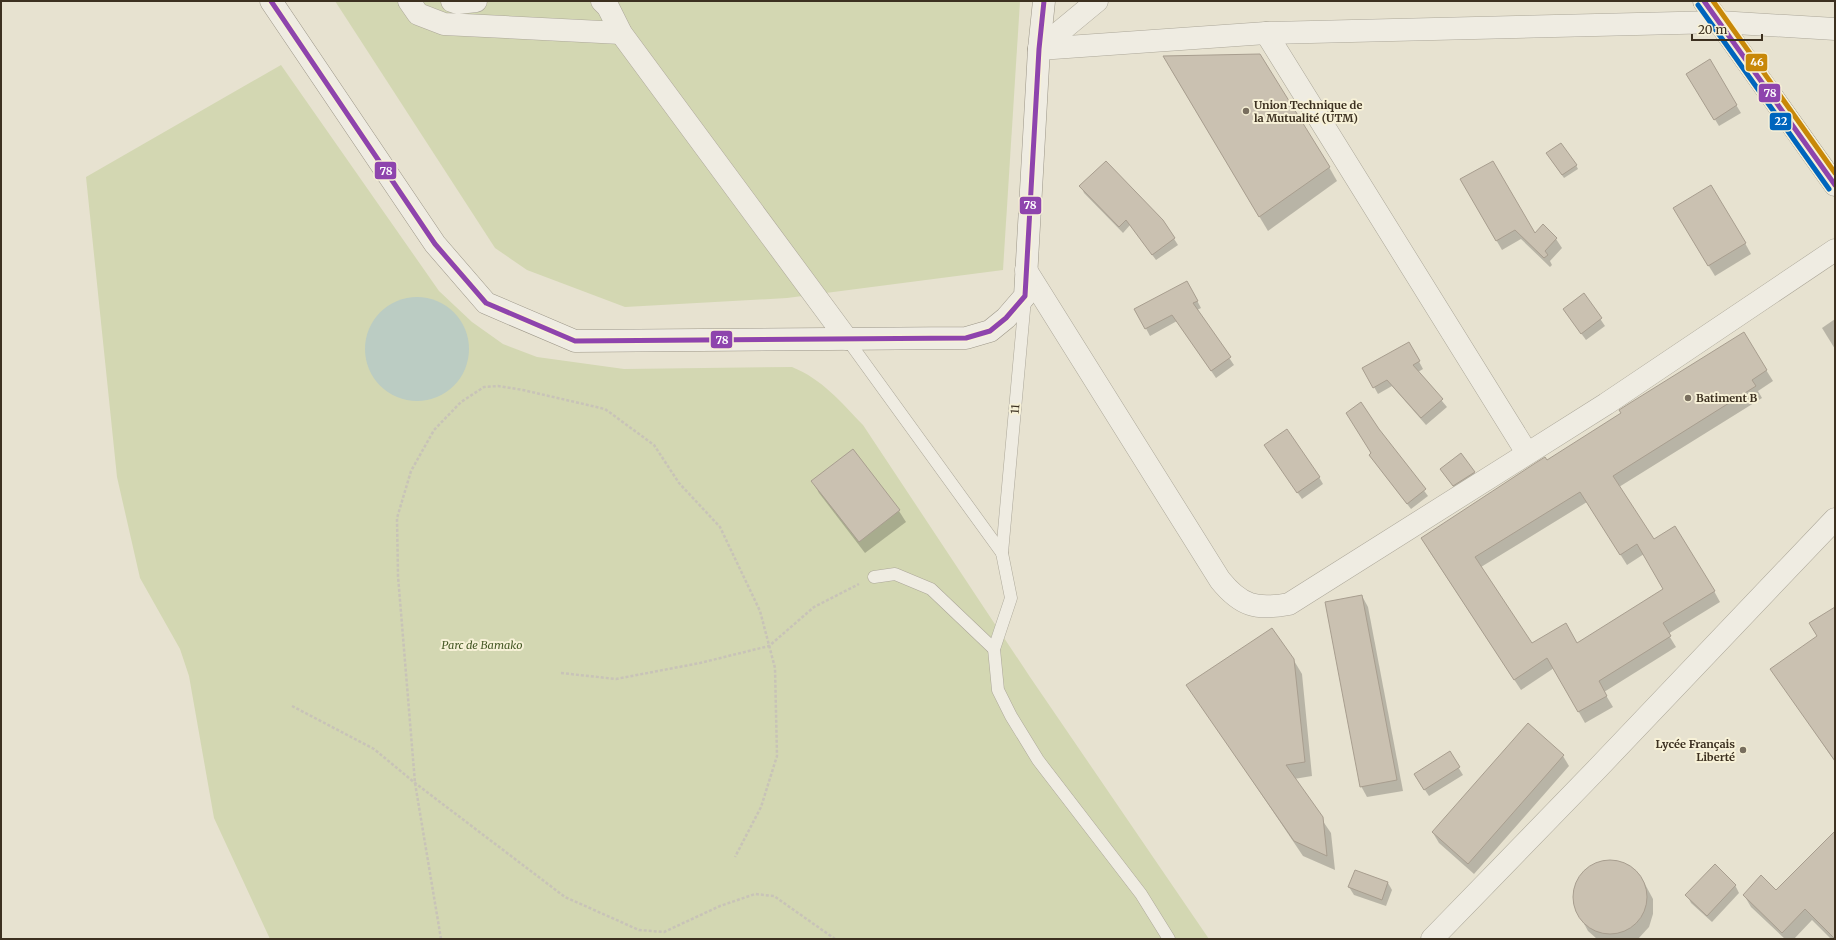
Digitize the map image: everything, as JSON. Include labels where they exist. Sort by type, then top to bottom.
[{"type":"street","points":[[272,1],[435,244],[486,303],[575,341],[966,338],[990,331],[1006,318],[1025,296]]},
{"type":"street","points":[[409,1],[418,14],[444,24],[621,33]]},
{"type":"street","points":[[452,1],[458,3],[476,1]]},
{"type":"street","points":[[602,1],[608,7],[621,33],[847,340]]},
{"type":"street","name":"11","points":[[1025,296],[1039,49],[1044,1]]},
{"type":"street","points":[[1039,49],[1096,1]]},
{"type":"street","points":[[1704,1],[1835,185]]},
{"type":"street","points":[[1039,49],[1266,33],[1719,22],[1835,29]]},
{"type":"street","points":[[1266,33],[1526,453]]},
{"type":"street","points":[[1026,270],[1220,580],[1233,596],[1248,603],[1268,608],[1289,604],[1526,453],[1606,404],[1835,250]]},
{"type":"street","points":[[1432,939],[1598,768],[1835,519]]},
{"type":"lane","name":"11","points":[[1002,553],[1025,296]]},
{"type":"lane","points":[[847,340],[1002,553],[1011,598],[994,649],[998,690],[1011,716],[1038,760],[1141,894],[1169,939]]},
{"type":"lane","points":[[874,577],[895,574],[931,588],[994,649]]},
{"type":"path","points":[[441,939],[415,783],[398,576],[397,518],[411,471],[434,430],[461,402],[484,387],[498,386],[523,390],[605,409],[654,445],[679,483],[720,527],[760,611],[775,668],[777,756],[761,807],[735,857]]},
{"type":"path","points":[[561,673],[616,679],[700,663],[769,646],[814,607],[874,577]]},
{"type":"path","points":[[292,706],[374,749],[415,783],[565,897],[639,930],[664,932],[720,906],[755,894],[774,896],[835,939]]},
{"type":"green space","points":[[335,1],[1020,1],[1003,270],[787,298],[625,307],[527,270],[495,248]]},
{"type":"green space","name":"Parc de Bamako","points":[[281,65],[439,291],[472,322],[503,344],[537,357],[624,369],[792,367],[813,378],[847,408],[863,425],[1030,677],[1209,939],[270,939],[214,818],[189,676],[180,649],[140,578],[117,477],[86,177]]},
{"type":"shaded area","points":[[417,297],[437,301],[446,306],[460,320],[465,329],[469,349],[465,369],[460,378],[446,392],[437,397],[417,401],[397,397],[388,392],[374,378],[369,369],[365,349],[369,329],[374,320],[388,306],[397,301]]},
{"type":"building","name":"Union Technique de la Mutualité (UTM)","points":[[1260,54],[1330,167],[1259,217],[1163,56]]},
{"type":"building","points":[[1710,59],[1737,105],[1714,120],[1686,74]]},
{"type":"building","points":[[1561,143],[1577,165],[1562,175],[1546,153]]},
{"type":"building","points":[[1106,161],[1163,220],[1175,238],[1152,255],[1126,220],[1119,227],[1079,186]]},
{"type":"building","points":[[1493,161],[1535,233],[1543,224],[1557,238],[1545,251],[1548,255],[1544,258],[1515,230],[1496,241],[1460,179]]},
{"type":"building","points":[[1711,185],[1746,243],[1708,266],[1673,208]]},
{"type":"building","points":[[1187,281],[1198,301],[1193,303],[1231,357],[1211,371],[1172,315],[1145,329],[1134,309]]},
{"type":"building","points":[[1584,293],[1602,318],[1581,334],[1563,309]]},
{"type":"building","points":[[1744,332],[1767,370],[1752,380],[1756,386],[1613,476],[1654,539],[1675,526],[1715,591],[1663,623],[1671,636],[1599,681],[1607,696],[1578,712],[1547,658],[1514,680],[1421,538],[1545,457],[1547,460],[1621,413],[1619,410]],"holes":[[[1580,492],[1620,555],[1637,544],[1663,589],[1577,643],[1566,623],[1532,643],[1475,557]]]},
{"type":"building","points":[[1409,342],[1420,361],[1413,365],[1443,399],[1421,418],[1387,380],[1373,388],[1362,368]]},
{"type":"building","points":[[1361,402],[1379,429],[1426,489],[1407,504],[1369,455],[1371,453],[1346,413]]},
{"type":"building","points":[[1287,429],[1320,477],[1297,493],[1264,445]]},
{"type":"building","points":[[853,449],[900,510],[859,542],[811,481]]},
{"type":"building","points":[[1461,453],[1475,472],[1453,486],[1440,469]]},
{"type":"building","points":[[1362,595],[1397,780],[1360,787],[1325,602]]},
{"type":"building","points":[[1835,607],[1835,761],[1770,669],[1817,636],[1809,623]]},
{"type":"building","points":[[1272,628],[1294,659],[1305,762],[1286,765],[1323,817],[1327,856],[1294,841],[1186,685]]},
{"type":"building","points":[[1528,723],[1564,755],[1468,864],[1432,832]]},
{"type":"building","points":[[1450,751],[1460,767],[1424,790],[1414,774]]},
{"type":"building","points":[[1835,831],[1835,939],[1805,909],[1782,933],[1743,895],[1761,875],[1776,890]]},
{"type":"building","points":[[1603,860],[1617,860],[1631,866],[1641,876],[1647,890],[1645,911],[1641,918],[1631,928],[1617,934],[1603,934],[1589,928],[1579,918],[1573,904],[1573,890],[1579,876],[1589,866]]},
{"type":"building","points":[[1715,864],[1736,885],[1707,916],[1685,895]]},
{"type":"building","points":[[1355,870],[1388,882],[1382,900],[1348,887]]},
{"type":"transit line","name":"78","points":[[271,1],[435,244],[486,303],[575,341],[966,338],[990,331],[1006,318],[1025,296],[1039,49],[1044,1]]},
{"type":"transit line","name":"78","points":[[1704,1],[1835,185]]},
{"type":"transit line","name":"46","points":[[1713,1],[1835,173]]},
{"type":"transit line","name":"22","points":[[1698,5],[1829,189]]},
{"type":"place","name":"Union Technique de la Mutualité (UTM)","points":[[1246,111]]},
{"type":"place","name":"Batiment B","points":[[1688,398]]},
{"type":"place","name":"Lycée Français Liberté","points":[[1743,750]]}]
